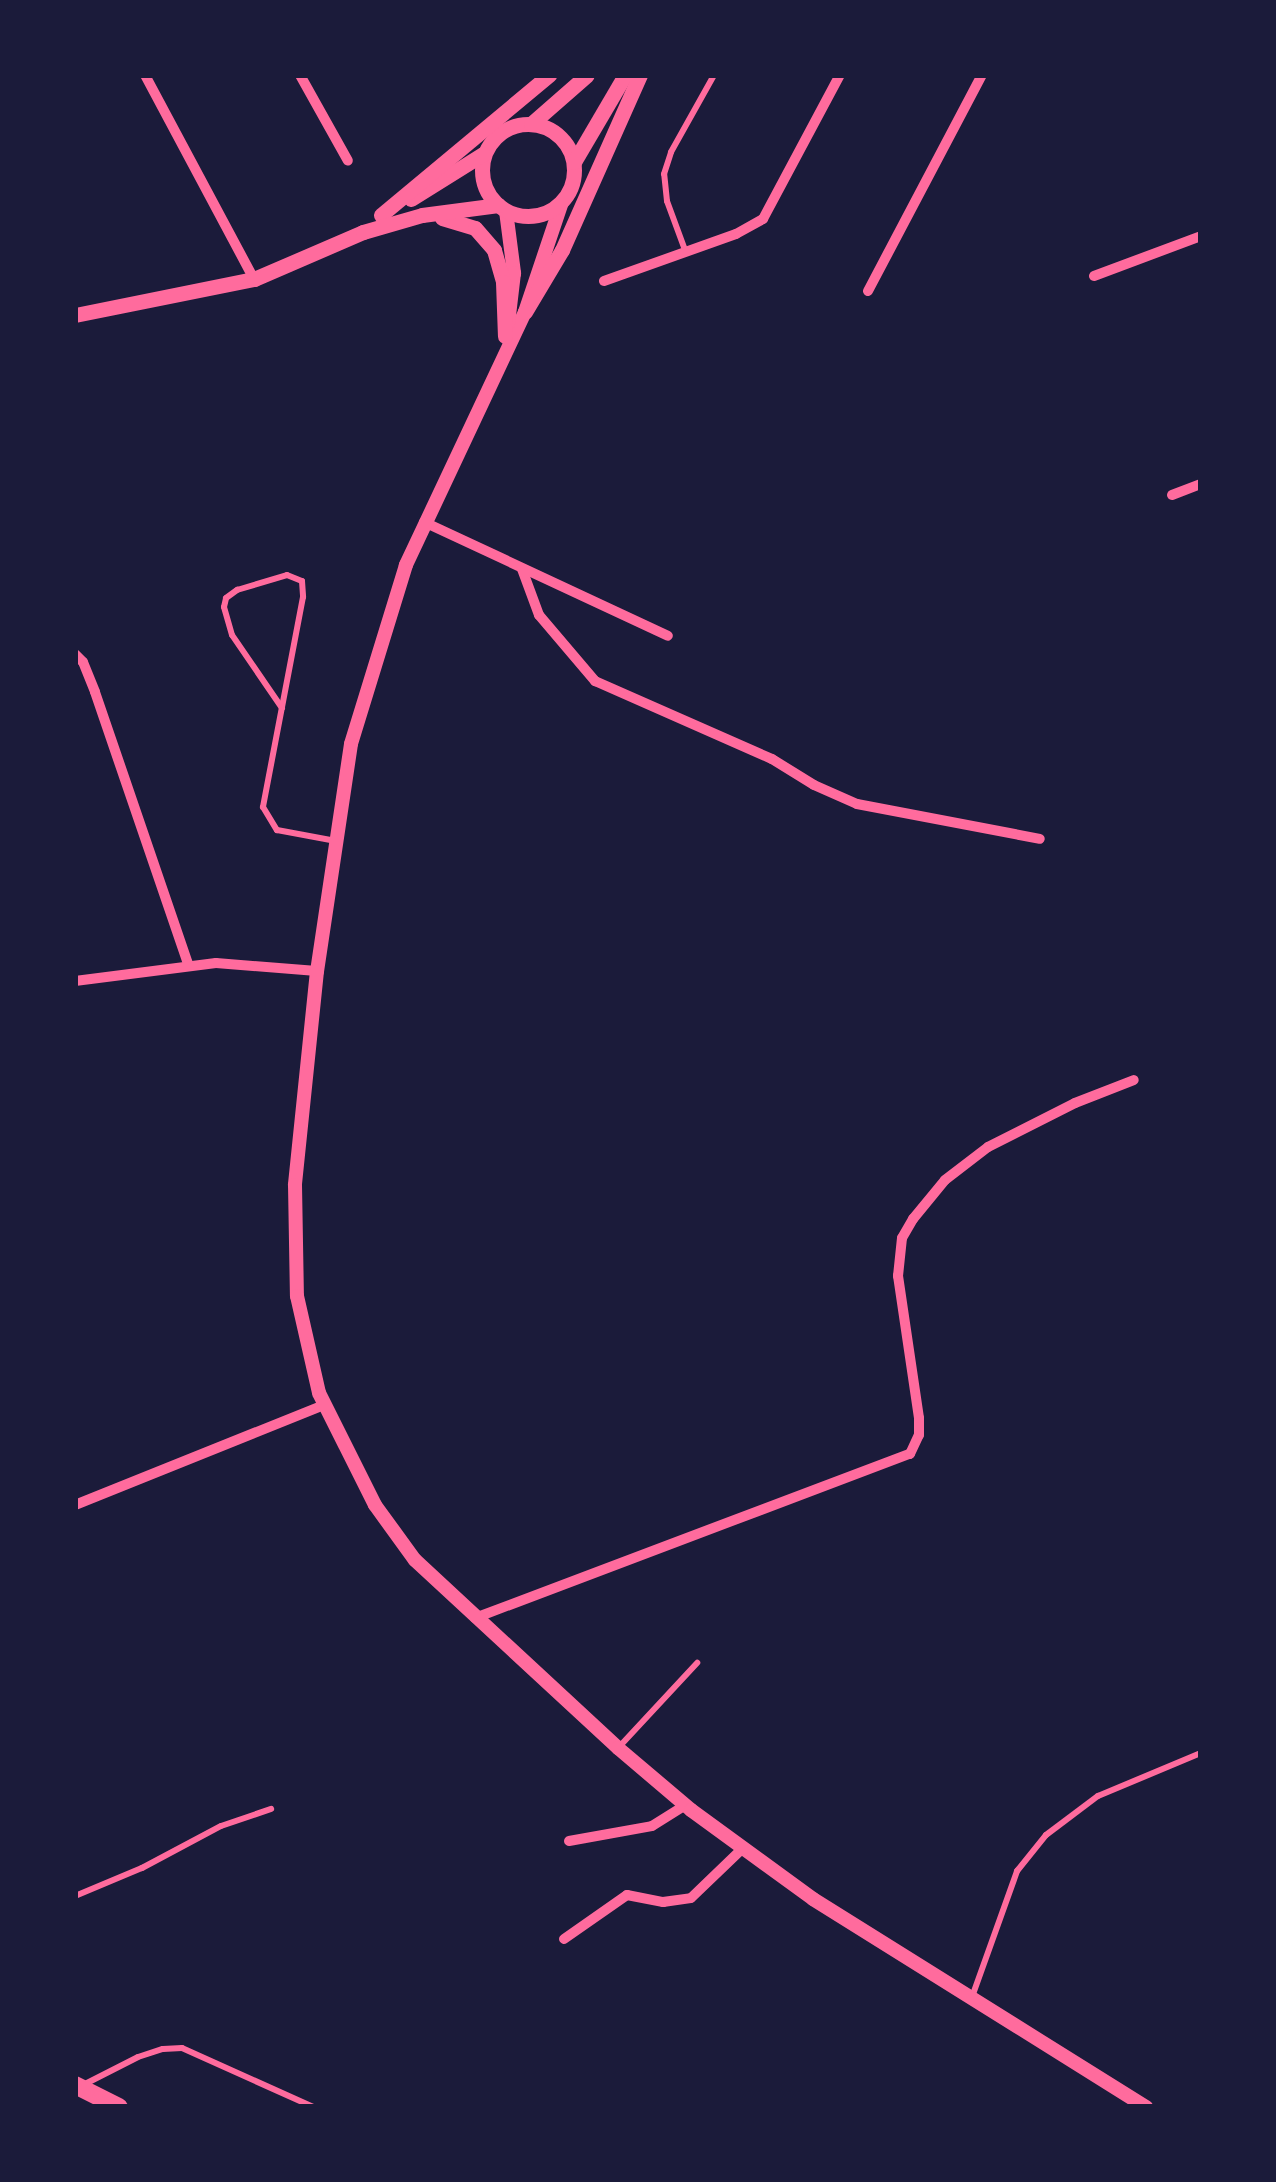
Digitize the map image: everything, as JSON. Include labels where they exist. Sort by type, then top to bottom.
[{"type":"main road","points":[[363,232],[549,75]]},
{"type":"main road","points":[[381,215],[484,154],[504,131],[531,124],[587,75]]},
{"type":"main road","points":[[75,315],[254,279],[363,232],[422,214],[502,208],[536,216],[562,202],[570,190],[574,162],[625,75]]},
{"type":"main road","points":[[525,312],[562,250],[640,75]]},
{"type":"main road","points":[[531,124],[559,135],[574,162]]},
{"type":"main road","points":[[484,154],[482,176],[502,208]]},
{"type":"main road","points":[[422,214],[462,221],[494,250],[503,282],[506,336]]},
{"type":"main road","points":[[78,2086],[119,2107]]},
{"type":"street","points":[[145,75],[254,279]]},
{"type":"street","points":[[300,75],[348,161]]},
{"type":"street","points":[[604,280],[736,234],[763,219],[840,75]]},
{"type":"street","points":[[868,291],[982,75]]},
{"type":"street","points":[[562,202],[525,312],[424,522],[387,618],[351,744],[318,971],[295,1185],[294,1243],[305,1346],[324,1405],[375,1505],[415,1560],[618,1748],[686,1805],[813,1899],[1146,2107]]},
{"type":"street","points":[[498,368],[514,273],[502,208]]},
{"type":"street","points":[[1094,276],[1201,236]]},
{"type":"street","points":[[1172,495],[1201,484]]},
{"type":"street","points":[[424,522],[668,636]]},
{"type":"street","points":[[522,569],[540,615],[596,682],[772,759],[814,786],[857,804],[1040,839]]},
{"type":"street","points":[[75,654],[83,662],[95,692],[188,964]]},
{"type":"street","points":[[75,981],[188,964],[318,971]]},
{"type":"street","points":[[475,1618],[910,1454],[918,1435],[918,1418],[898,1276],[902,1238],[913,1218],[945,1180],[988,1147],[1075,1103],[1134,1080]]},
{"type":"street","points":[[75,1505],[324,1405]]},
{"type":"street","points":[[569,1841],[652,1826],[686,1805]]},
{"type":"street","points":[[564,1940],[627,1895],[663,1902],[690,1898],[744,1848]]},
{"type":"lane","points":[[685,250],[667,201],[664,174],[671,152],[714,75]]},
{"type":"lane","points":[[282,708],[232,635],[224,607],[226,598],[237,590],[288,575],[302,581],[303,596],[282,708],[263,807],[277,830],[337,841]]},
{"type":"lane","points":[[618,1748],[697,1664]]},
{"type":"lane","points":[[972,1998],[1017,1871],[1046,1835],[1098,1796],[1201,1753]]},
{"type":"lane","points":[[75,1896],[142,1868],[221,1826],[272,1810]]},
{"type":"lane","points":[[78,2086],[104,2070],[162,2048],[182,2048],[313,2107]]}]
